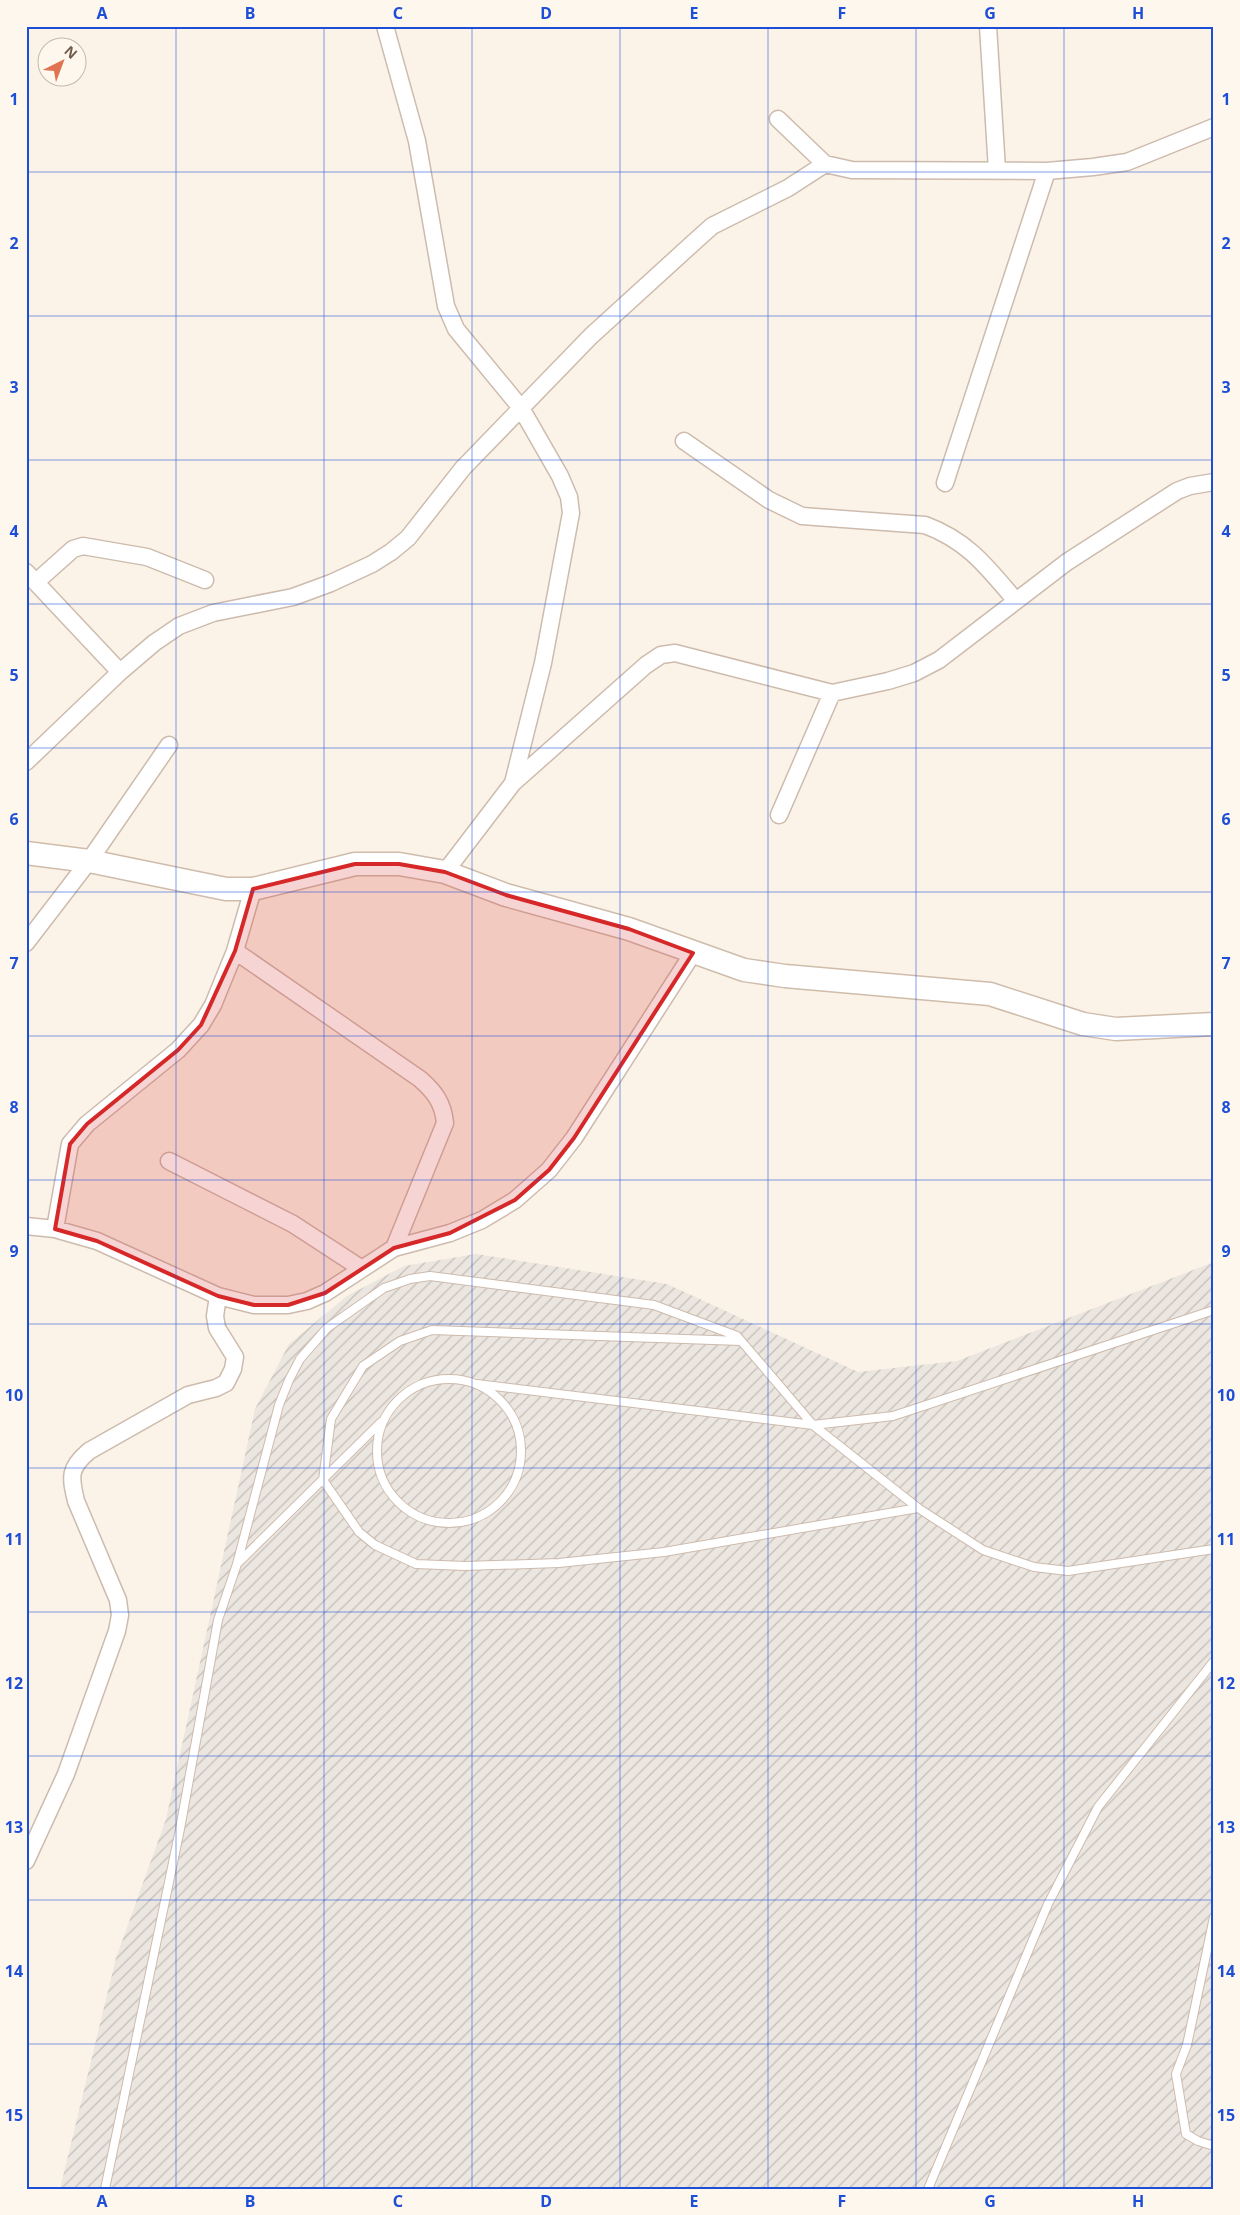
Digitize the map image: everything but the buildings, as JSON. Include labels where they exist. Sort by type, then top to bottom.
[{"type":"street","points":[[385,26],[417,141],[446,306],[456,329],[521,408],[560,476],[569,496],[571,514],[543,663],[513,783]]},
{"type":"street","points":[[988,26],[998,170]]},
{"type":"street","points":[[778,120],[825,164],[852,170],[1047,171],[1127,162],[1214,127]]},
{"type":"street","points":[[26,762],[120,672],[154,643],[179,626],[213,613],[293,597],[331,583],[372,564],[391,552],[408,538],[463,468],[591,336],[712,226],[788,188],[825,164]]},
{"type":"street","points":[[944,482],[1047,171]]},
{"type":"street","points":[[684,441],[769,500],[802,516],[925,525],[944,532],[962,543],[973,553],[1016,601]]},
{"type":"street","points":[[445,872],[513,783],[646,665],[661,655],[675,653],[832,694],[914,673],[939,660],[1067,562],[1176,491],[1190,486],[1214,482]]},
{"type":"street","points":[[120,672],[31,577],[73,549],[83,546],[147,557],[205,580]]},
{"type":"street","points":[[779,815],[832,694]]},
{"type":"street","points":[[26,943],[89,861],[169,744]]},
{"type":"street","points":[[26,853],[89,861],[226,889],[253,890],[356,864],[399,864],[445,872],[506,895],[629,929],[744,970],[785,976],[990,994],[1083,1024],[1116,1029],[1214,1024]]},
{"type":"street","points":[[55,1229],[70,1144],[87,1124],[190,1040],[213,1005],[234,951],[253,890]]},
{"type":"street","points":[[234,951],[420,1079],[434,1092],[444,1108],[444,1128],[394,1248]]},
{"type":"street","points":[[26,1226],[55,1229],[97,1241],[218,1296],[254,1305],[288,1305],[307,1301],[325,1293],[394,1248],[450,1233],[482,1220],[515,1200],[549,1170],[574,1138],[693,953]]},
{"type":"street","points":[[169,1161],[285,1219],[362,1269]]},
{"type":"street","points":[[26,1861],[66,1774],[117,1631],[120,1615],[118,1600],[76,1501],[72,1485],[72,1471],[79,1460],[89,1451],[188,1395],[216,1388],[226,1383],[235,1364],[235,1357],[217,1328],[218,1296]]},
{"type":"lane","points":[[105,2189],[180,1829],[218,1620],[237,1564],[279,1405],[288,1380],[300,1359],[327,1328],[384,1288],[410,1279],[430,1276],[654,1305],[737,1336],[813,1426],[918,1508],[983,1550],[1034,1567],[1068,1572],[1214,1549]]},
{"type":"lane","points":[[237,1564],[381,1422],[397,1399],[421,1383],[449,1378],[477,1384],[813,1426],[892,1416],[1214,1310]]},
{"type":"lane","points":[[741,1341],[432,1330],[400,1341],[363,1366],[350,1384],[331,1419],[323,1480],[359,1532],[375,1545],[416,1564],[465,1566],[559,1562],[664,1552],[918,1508]]},
{"type":"lane","points":[[381,1422],[375,1450],[380,1478],[396,1502],[420,1519],[448,1525],[476,1520],[500,1504],[516,1481],[522,1453],[517,1424],[501,1400],[477,1384]]},
{"type":"lane","points":[[928,2189],[1048,1904],[1098,1807],[1214,1661]]},
{"type":"lane","points":[[1214,1917],[1187,2045],[1176,2074],[1186,2134],[1198,2141],[1214,2146]]},
{"type":"highlighted area","points":[[355,864],[399,864],[445,872],[506,895],[629,929],[693,953],[574,1138],[549,1170],[515,1200],[450,1233],[394,1248],[325,1293],[288,1305],[254,1305],[218,1296],[97,1241],[55,1229],[70,1144],[87,1124],[178,1050],[201,1025],[235,951],[253,889]]},
{"type":"shaded area","points":[[476,1254],[667,1284],[858,1372],[957,1361],[1214,1262],[1214,2189],[60,2189],[116,1958],[166,1819],[255,1409],[289,1344],[347,1296],[404,1266]]}]
